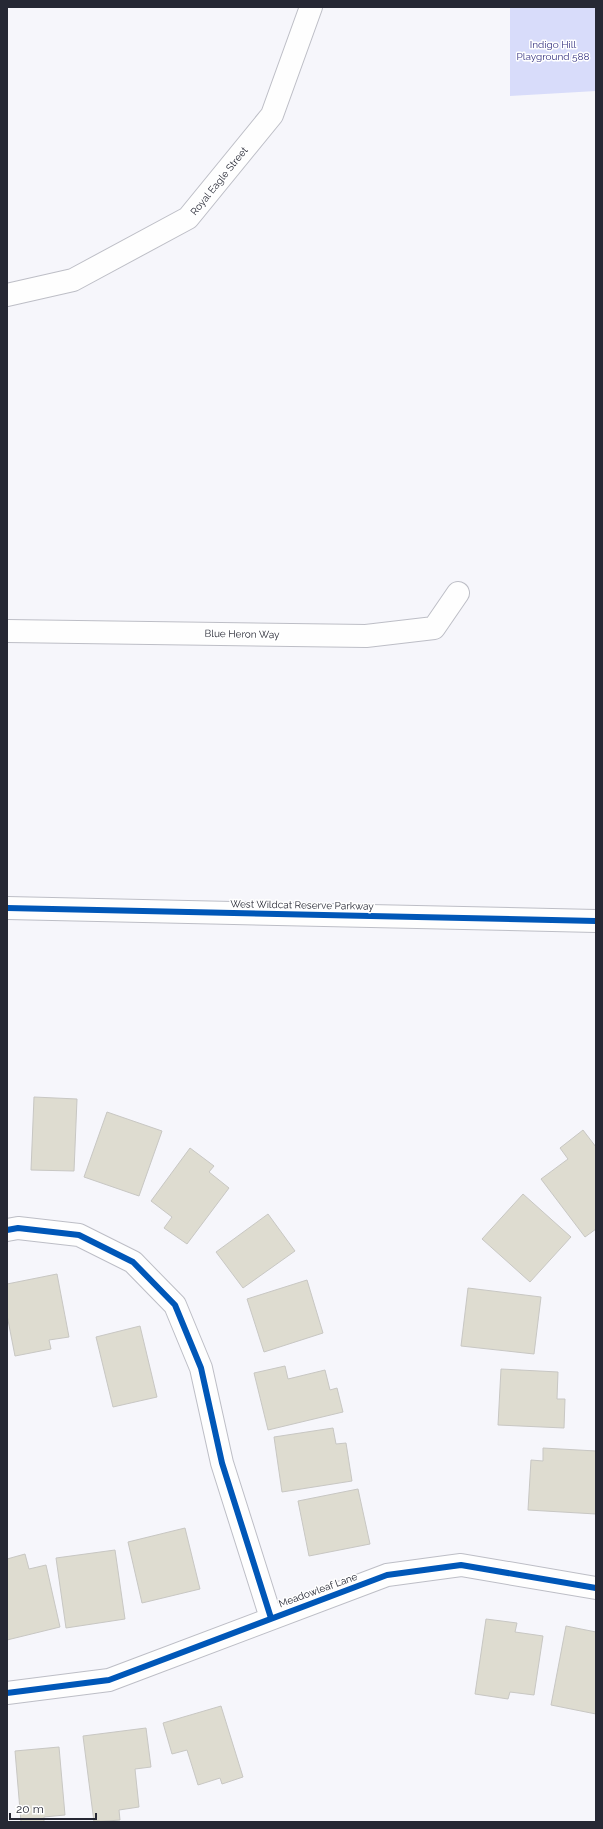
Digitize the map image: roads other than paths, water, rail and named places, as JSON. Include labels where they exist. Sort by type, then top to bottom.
[{"type":"street","name":"Royal Eagle Street","points":[[7,295],[72,280],[188,218],[272,115],[311,7]]},
{"type":"street","name":"Blue Heron Way","points":[[7,631],[366,636],[434,628],[458,593]]},
{"type":"street","name":"West Wildcat Reserve Parkway","points":[[7,908],[596,921]]},
{"type":"street","points":[[7,1230],[18,1228],[79,1235],[133,1262],[175,1305],[201,1368],[222,1463],[271,1618]]},
{"type":"street","name":"Meadowleaf Lane","points":[[7,1693],[109,1680],[387,1575],[461,1565],[596,1588]]},
{"type":"park label","name":"Indigo Hill Playground 588","points":[[553,50]]}]
